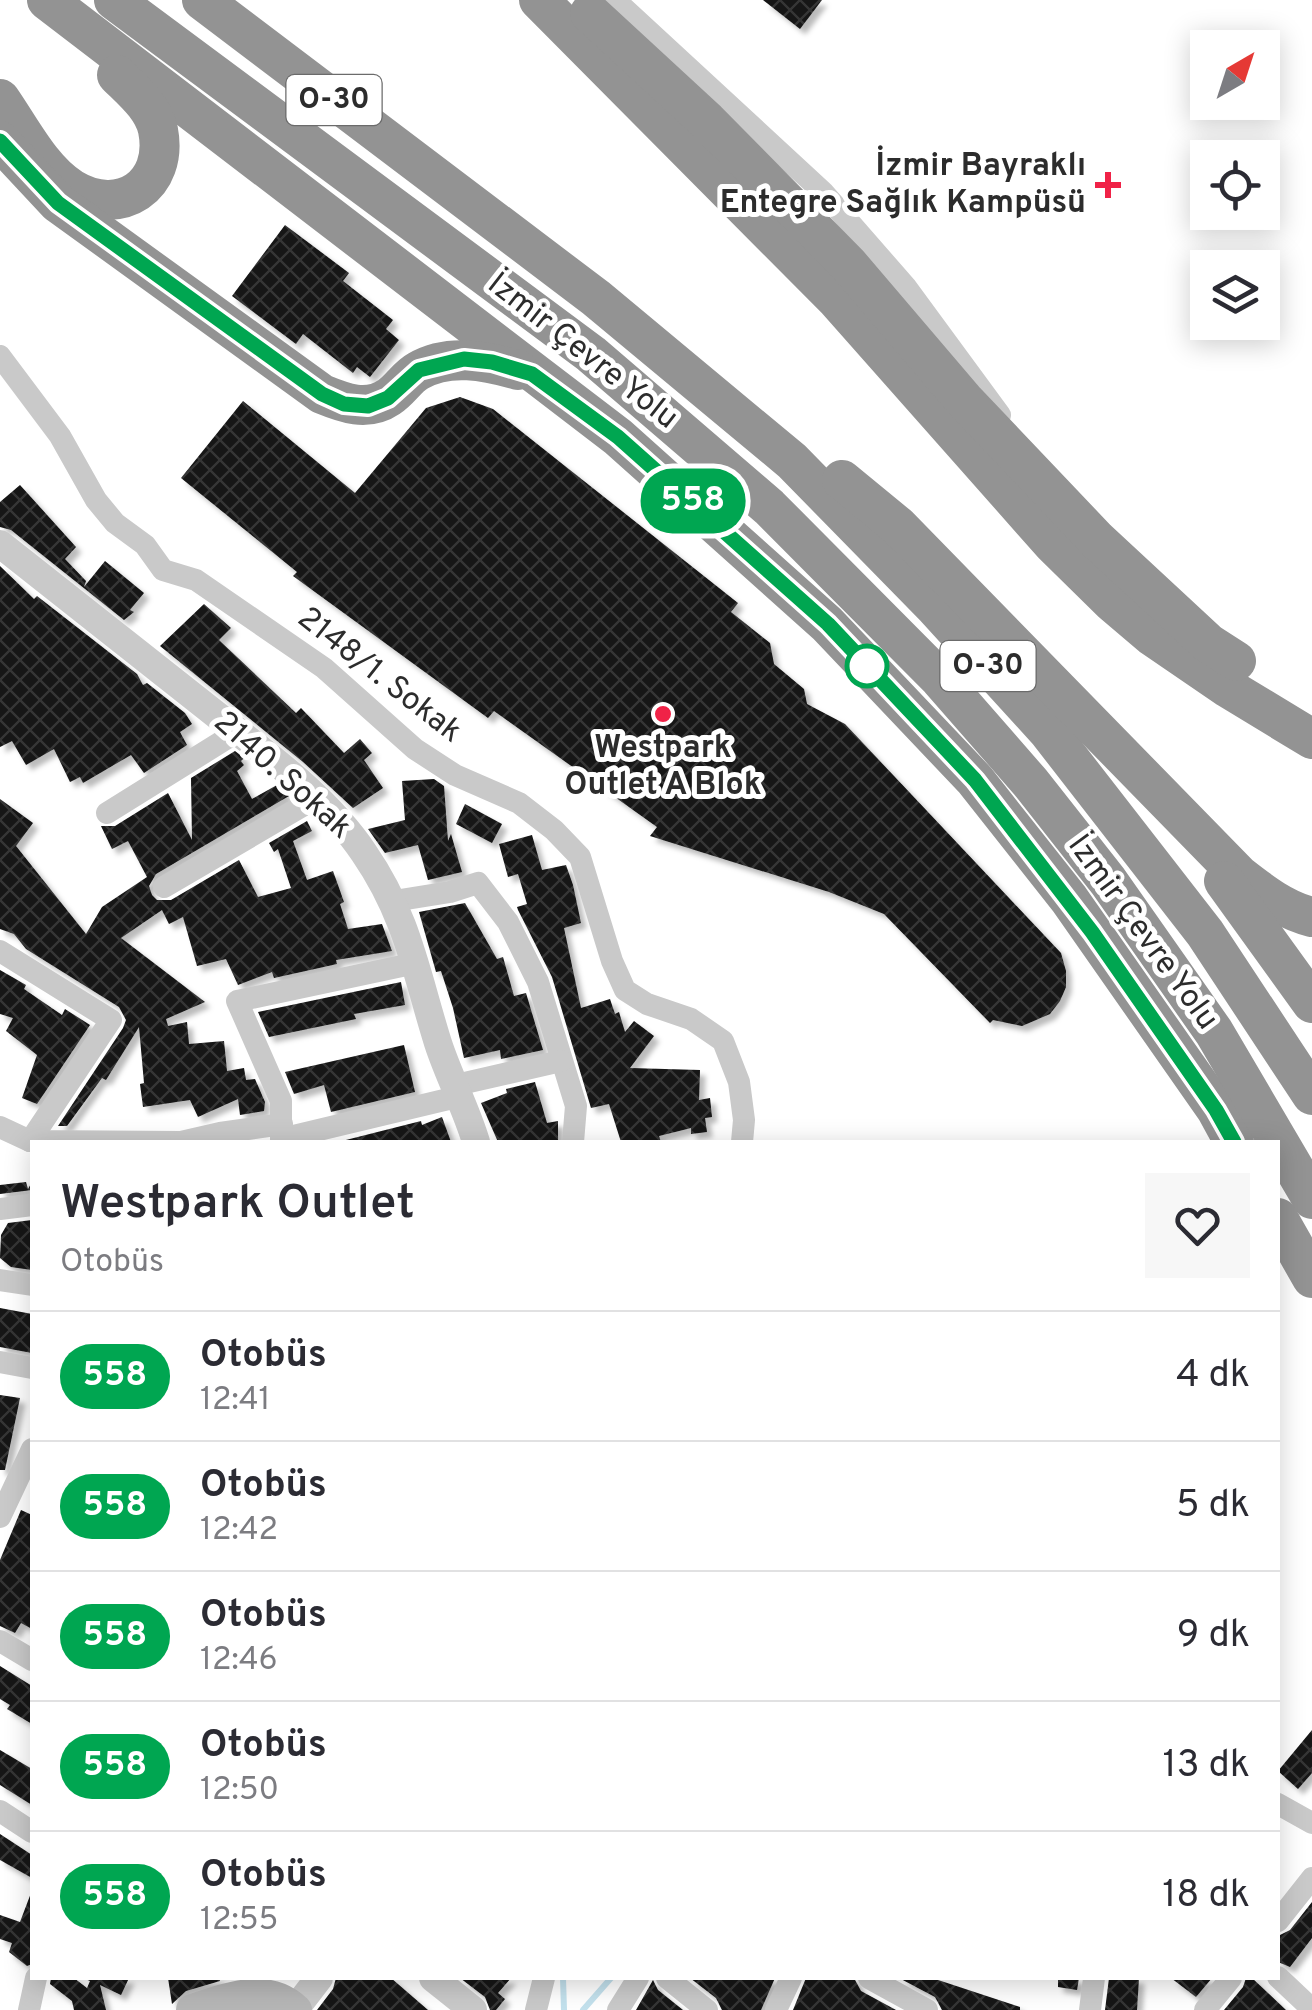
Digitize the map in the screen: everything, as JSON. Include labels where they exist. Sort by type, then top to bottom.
[{"type":"highway","points":[[0,100],[50,169],[71,188],[97,200],[120,201],[135,195],[148,182],[159,148],[157,127],[147,105],[46,0]]},
{"type":"highway","points":[[46,0],[618,437],[828,624],[975,780],[1092,932],[1194,1077],[1233,1140]]},
{"type":"highway","name":"İzmir Çevre Yolu","points":[[114,0],[591,354],[768,507],[940,679],[1030,782],[1108,881],[1214,1032],[1278,1140]]},
{"type":"highway","name":"İzmir Çevre Yolu","points":[[202,0],[596,298],[792,461],[1048,731],[1204,932],[1312,1095]]},
{"type":"highway","points":[[539,0],[837,300],[1053,544],[1112,602],[1152,636],[1312,739]]},
{"type":"highway","points":[[576,0],[707,121],[848,264],[964,400],[1097,540],[1208,643],[1312,710]]},
{"type":"highway","points":[[0,141],[58,203],[322,394],[344,404],[368,406],[388,398],[419,370],[464,359],[492,362],[532,374]]},
{"type":"highway","points":[[596,298],[767,418],[898,526],[1239,875],[1269,898],[1312,917]]},
{"type":"highway","points":[[1152,786],[1312,1003]]},
{"type":"highway","name":"İzmir Çevre Yolu","points":[[1280,1144],[1312,1198]]},
{"type":"highway","points":[[1280,1222],[1312,1278]]},
{"type":"main road","points":[[192,2010],[240,1994],[274,1995],[296,2009]]},
{"type":"street","points":[[616,0],[823,192],[906,286],[1097,540]]},
{"type":"street","name":"2148/1. Sokak","points":[[0,356],[60,436],[96,500],[115,523],[145,545],[163,570],[196,580],[324,668],[415,749],[456,775],[519,803],[580,857],[612,961],[626,990],[647,1004],[691,1020],[723,1040],[739,1082],[742,1140]]},
{"type":"street","name":"2140. Sokak","points":[[0,544],[316,798],[364,852],[394,902],[438,1042],[475,1140]]},
{"type":"street","points":[[107,813],[237,732]]},
{"type":"street","points":[[164,887],[316,798]]},
{"type":"street","points":[[394,902],[478,883],[508,922],[534,974],[576,1106],[573,1140]]},
{"type":"street","points":[[0,951],[112,1020],[31,1140]]},
{"type":"street","points":[[281,1135],[281,1102],[237,1001],[416,963]]},
{"type":"street","points":[[188,1140],[220,1132],[281,1135],[561,1061]]},
{"type":"street","points":[[0,1127],[30,1141]]},
{"type":"street","points":[[0,1209],[30,1205]]},
{"type":"street","points":[[0,1280],[30,1285]]},
{"type":"street","points":[[0,1362],[30,1368]]},
{"type":"street","points":[[0,1517],[30,1455]]},
{"type":"street","points":[[0,1641],[30,1659]]},
{"type":"street","points":[[1280,1805],[1312,1823]]},
{"type":"street","points":[[0,1812],[30,1831]]},
{"type":"street","points":[[1280,1918],[1312,1878]]},
{"type":"street","points":[[1280,1979],[1312,2009]]},
{"type":"street","points":[[30,2010],[36,1980]]},
{"type":"street","points":[[296,2009],[318,1980]]},
{"type":"street","points":[[436,1980],[473,2010]]},
{"type":"street","points":[[536,2010],[544,1980]]},
{"type":"street","points":[[618,2010],[637,1980]]},
{"type":"street","points":[[670,1980],[707,2010]]},
{"type":"street","points":[[776,2010],[790,1980]]},
{"type":"street","points":[[873,1980],[927,2010]]},
{"type":"street","points":[[1090,2010],[1094,1980]]},
{"type":"street","points":[[1205,2010],[1230,1980]]},
{"type":"building","points":[[763,0],[822,0],[800,29]]},
{"type":"building","points":[[285,225],[349,273],[343,281],[393,320],[386,329],[399,340],[370,377],[357,367],[353,373],[303,334],[296,344],[232,296]]},
{"type":"building","name":"Westpark Outlet A Blok","points":[[460,397],[493,409],[738,603],[731,612],[770,643],[774,664],[804,689],[807,704],[845,724],[1061,953],[1066,987],[1050,1014],[1022,1026],[993,1020],[990,1023],[884,914],[829,892],[650,836],[657,827],[494,711],[488,718],[293,576],[297,572],[181,478],[243,401],[355,493],[426,408]]},
{"type":"building","points":[[20,485],[76,547],[65,559],[86,581],[84,587],[105,561],[144,593],[130,610],[134,612],[124,620],[11,530],[0,527],[0,502]]},
{"type":"building","points":[[0,566],[34,599],[37,596],[137,674],[143,685],[147,683],[185,713],[192,724],[180,732],[187,745],[144,773],[131,755],[83,783],[80,777],[70,782],[54,749],[26,765],[12,741],[0,747]]},
{"type":"building","points":[[204,604],[231,628],[219,640],[296,713],[301,708],[344,753],[360,739],[372,753],[364,760],[383,788],[353,808],[303,762],[160,646]]},
{"type":"building","points":[[235,751],[244,758],[244,765],[237,771],[252,799],[277,785],[289,796],[156,874],[149,886],[152,895],[157,900],[171,900],[239,860],[258,897],[291,888],[278,849],[274,852],[269,843],[307,821],[312,831],[293,841],[307,880],[333,871],[348,929],[382,924],[392,951],[336,960],[337,964],[274,978],[272,972],[238,985],[226,959],[197,966],[183,917],[169,924],[162,910],[121,938],[205,1002],[166,1019],[168,1026],[187,1022],[189,1044],[224,1041],[227,1071],[244,1068],[246,1080],[255,1079],[265,1102],[264,1111],[240,1115],[238,1099],[198,1117],[190,1100],[143,1107],[139,1027],[106,1080],[102,1078],[67,1126],[58,1126],[126,1020],[119,1007],[26,949],[14,934],[0,929],[0,799],[33,823],[16,846],[86,934],[102,907],[147,877],[128,841],[112,849],[101,826],[115,826],[168,793],[192,840],[191,778]]},
{"type":"building","points":[[434,779],[444,786],[448,841],[451,834],[462,872],[428,880],[418,845],[385,853],[368,829],[405,820],[402,781]]},
{"type":"building","points":[[465,804],[502,824],[492,843],[456,824]]},
{"type":"building","points":[[532,835],[542,870],[566,865],[581,923],[564,928],[581,1008],[610,999],[625,1032],[634,1021],[654,1036],[630,1068],[700,1070],[699,1100],[710,1098],[712,1117],[705,1118],[707,1132],[691,1134],[691,1128],[659,1136],[660,1140],[620,1140],[609,1104],[591,1108],[552,977],[517,907],[527,904],[518,874],[508,877],[499,844]]},
{"type":"building","points":[[465,903],[497,959],[503,957],[514,996],[526,993],[543,1050],[501,1059],[500,1050],[464,1058],[453,1008],[441,971],[436,972],[419,912]]},
{"type":"building","points":[[0,970],[26,985],[24,989],[62,1015],[65,1009],[90,1025],[37,1104],[22,1098],[37,1055],[6,1031],[13,1018],[0,1014]]},
{"type":"building","points":[[401,982],[405,1005],[354,1014],[356,1019],[269,1037],[258,1012]]},
{"type":"building","points":[[404,1045],[415,1092],[331,1112],[324,1085],[294,1094],[285,1072]]},
{"type":"building","points":[[535,1082],[547,1123],[558,1121],[558,1140],[497,1140],[481,1103],[507,1093],[506,1089]]},
{"type":"building","points":[[442,1117],[450,1140],[346,1140],[421,1121],[422,1125]]},
{"type":"building","points":[[26,1182],[30,1190],[0,1194],[0,1185]]},
{"type":"building","points":[[30,1220],[30,1270],[11,1267],[0,1258],[1,1235],[8,1223]]},
{"type":"building","points":[[0,1308],[30,1314],[30,1353],[0,1347]]},
{"type":"building","points":[[0,1395],[20,1398],[5,1470],[0,1470]]},
{"type":"building","points":[[21,1510],[30,1514],[30,1628],[21,1623],[15,1633],[0,1626],[0,1560]]},
{"type":"building","points":[[0,1666],[30,1685],[30,1723],[7,1709],[10,1705],[0,1699]]},
{"type":"building","points":[[1312,1730],[1312,1773],[1298,1789],[1280,1769]]},
{"type":"building","points":[[0,1750],[30,1768],[30,1804],[0,1785]]},
{"type":"building","points":[[0,1834],[30,1854],[30,1877],[0,1860]]},
{"type":"building","points":[[30,1896],[27,1966],[9,1952],[12,1943],[0,1939],[0,1915],[20,1922]]},
{"type":"building","points":[[1312,1902],[1312,1938],[1290,1967],[1280,1963],[1280,1935],[1290,1930]]},
{"type":"building","points":[[51,1980],[77,1980],[87,1988],[88,1980],[128,1980],[121,1995],[100,1985],[106,2010],[74,2010],[72,2001],[50,1984]]},
{"type":"building","points":[[168,1980],[220,1980],[186,1991],[172,2004]]},
{"type":"building","points":[[335,1980],[393,1980],[428,2010],[317,2010]]},
{"type":"building","points":[[463,1980],[509,1980],[498,1993],[505,1999],[496,2010],[490,2010],[485,1997]]},
{"type":"building","points":[[653,1980],[658,1990],[683,2010],[636,2010]]},
{"type":"building","points":[[693,1980],[774,1980],[761,2010],[722,2010],[716,1998]]},
{"type":"building","points":[[805,1980],[855,1980],[861,1991],[896,2010],[793,2010]]},
{"type":"building","points":[[903,1980],[938,1980],[1020,2010],[942,2010],[935,1997]]},
{"type":"building","points":[[1058,1980],[1079,1980],[1077,1990],[1058,1987]]},
{"type":"building","points":[[1109,1980],[1139,1980],[1137,2010],[1105,2010]]},
{"type":"building","points":[[1174,1980],[1210,1980],[1196,1997]]},
{"type":"building","points":[[1245,1980],[1254,1980],[1286,2010],[1224,2010]]},
{"type":"waterway","points":[[563,1980],[564,2010]]},
{"type":"waterway","points":[[583,2010],[609,1980]]},
{"type":"bus line","name":"558","points":[[0,141],[58,203],[195,306],[322,394],[344,404],[368,406],[388,398],[419,370],[464,359],[492,362],[532,374],[618,437],[828,624],[975,780],[1092,932],[1233,1140]]},
{"type":"place","name":"İzmir Bayraklı Entegre Sağlık Kampüsü","points":[[1108,185]]},
{"type":"place","name":"Westpark Outlet A Blok","points":[[663,714]]}]
